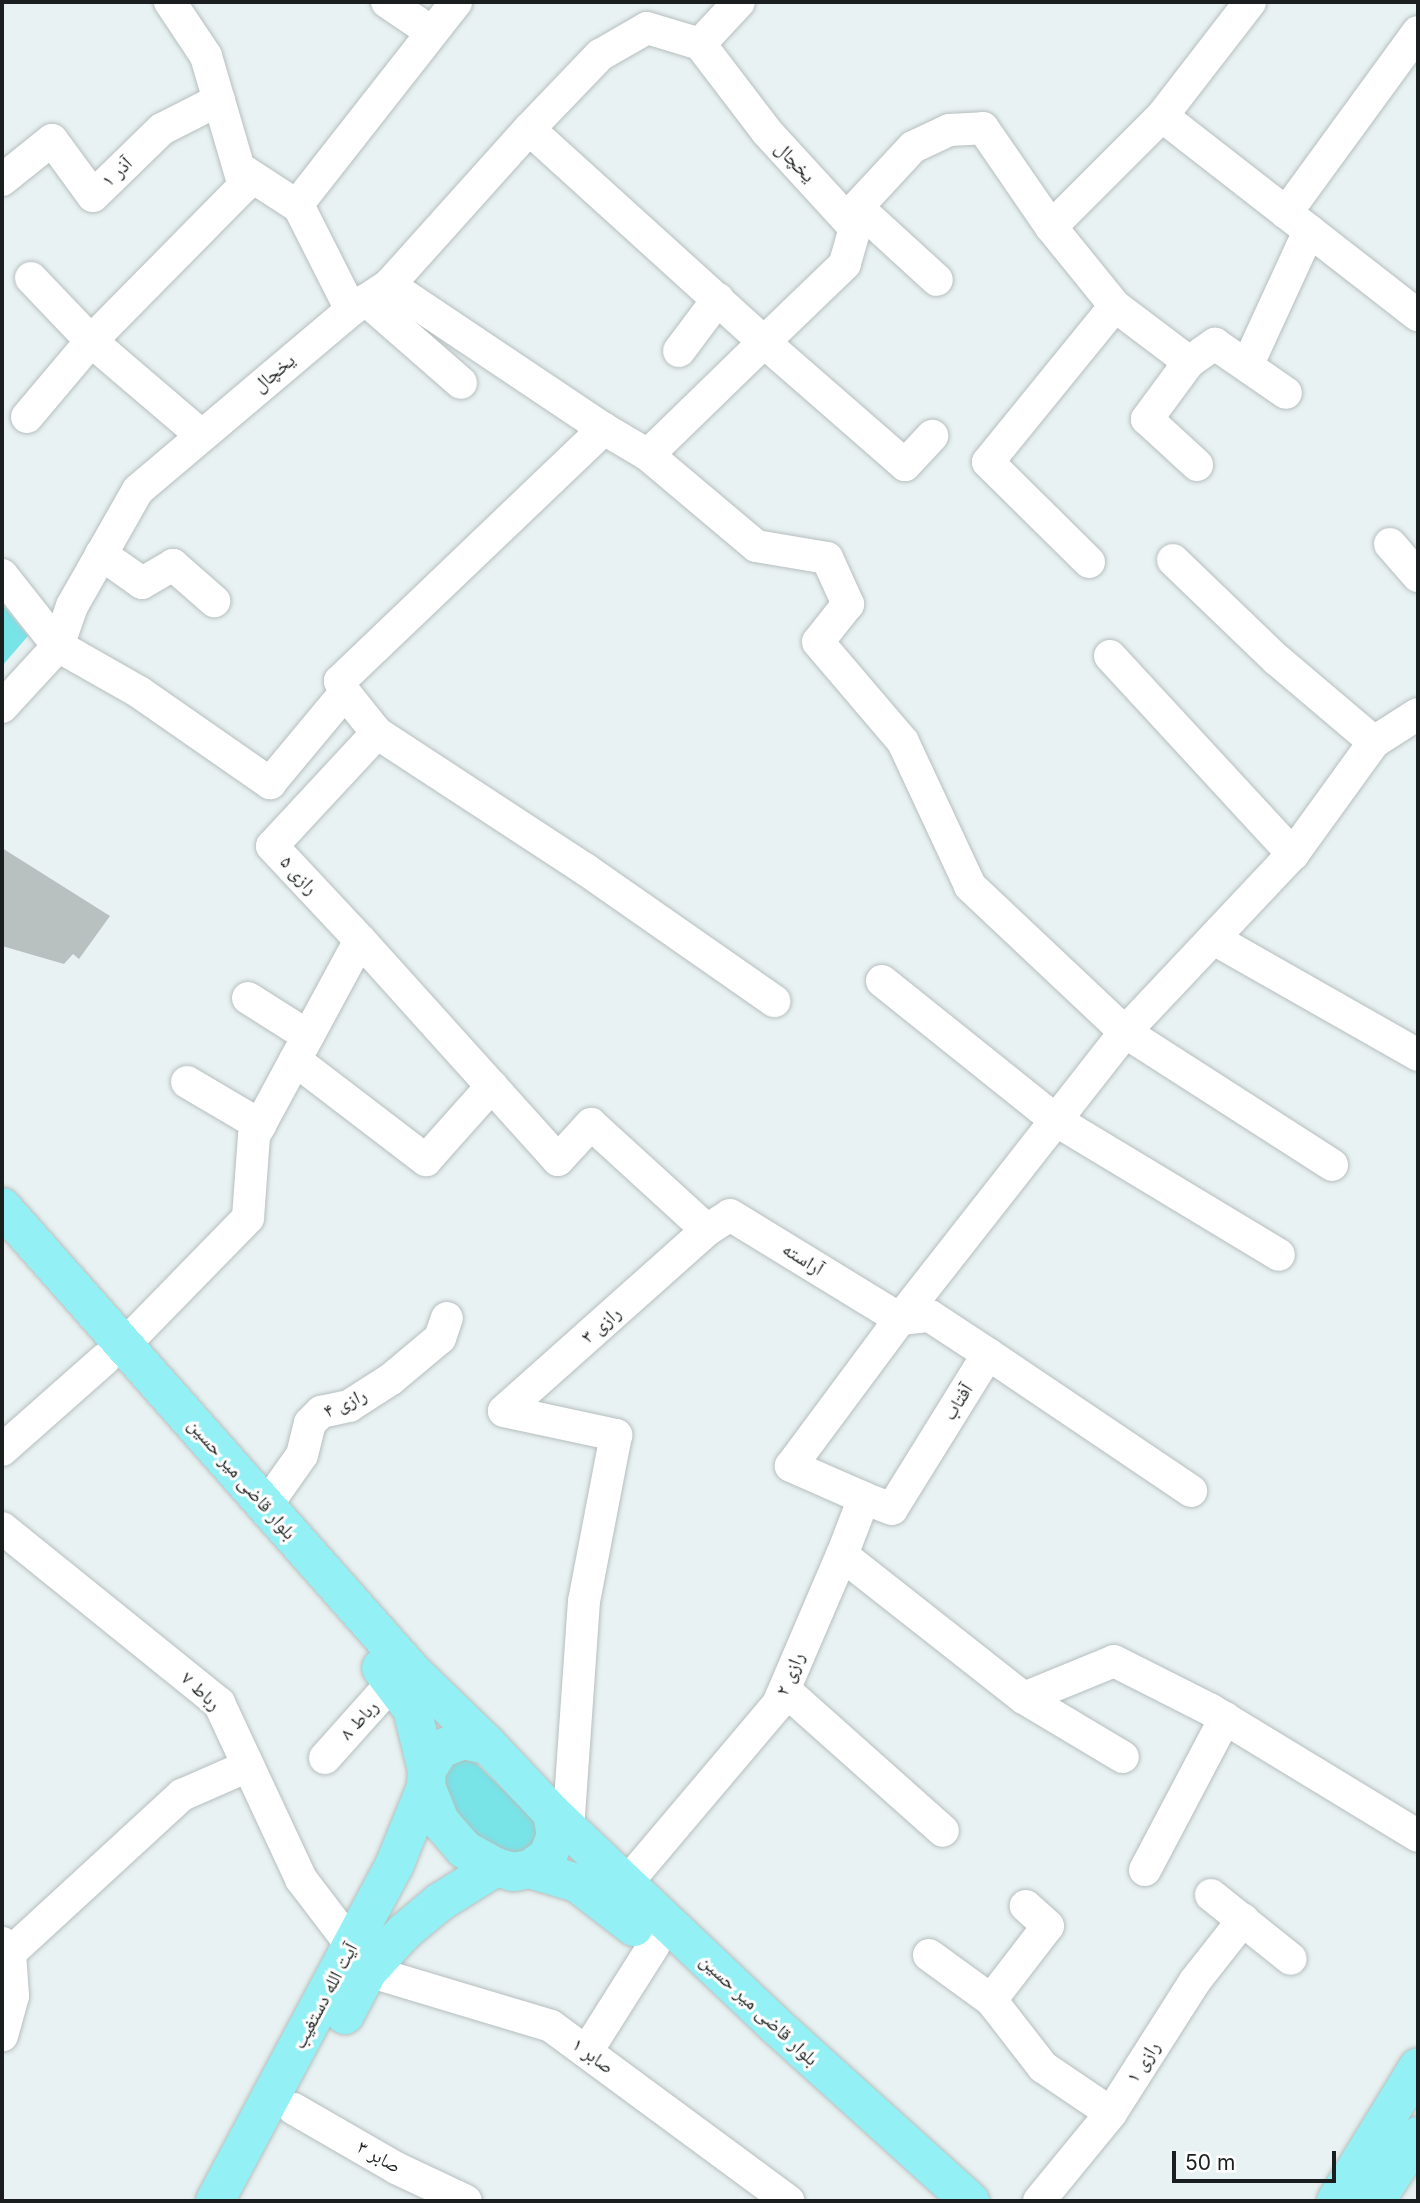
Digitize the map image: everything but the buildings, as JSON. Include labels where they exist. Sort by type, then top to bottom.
[{"type":"main road","name":"بلوار قاضی میر حسین","points":[[2,1207],[114,1352],[393,1682],[412,1709],[426,1779]]},
{"type":"main road","name":"بلوار قاضی میر حسین","points":[[2,1243],[267,1506],[411,1670],[488,1745]]},
{"type":"main road","points":[[463,1740],[488,1745],[560,1822],[548,1856],[513,1868],[464,1849],[440,1821],[426,1779],[440,1749],[463,1740]]},
{"type":"main road","name":"آیت الله دستغیب","points":[[244,2201],[294,2109],[360,1959],[426,1779]]},
{"type":"main road","name":"بلوار قاضی میر حسین","points":[[560,1822],[625,1885],[970,2201]]},
{"type":"main road","name":"بلوار قاضی میر حسین","points":[[513,1868],[577,1883],[608,1903],[932,2201]]},
{"type":"main road","name":"آیت الله دستغیب","points":[[215,2201],[360,1959],[404,1932],[440,1902],[513,1868]]},
{"type":"main road","points":[[1336,2201],[1418,2067]]},
{"type":"main road","points":[[1375,2201],[1418,2136]]},
{"type":"street","points":[[27,417],[91,341],[244,186],[206,56],[192,30],[170,2]]},
{"type":"street","points":[[387,2],[418,23]]},
{"type":"street","points":[[297,205],[456,2]]},
{"type":"street","points":[[700,44],[739,2]]},
{"type":"street","points":[[1051,227],[1162,116],[1250,2]]},
{"type":"street","name":"یخچال","points":[[2,708],[58,646],[101,554],[138,490],[200,434],[368,298],[600,55],[647,28],[700,44],[767,132],[852,212],[937,280]]},
{"type":"street","points":[[1247,366],[1298,222],[1418,33]]},
{"type":"street","name":"آذر ۱","points":[[2,180],[52,139],[93,196],[162,129],[219,100]]},
{"type":"street","points":[[1162,116],[1418,315]]},
{"type":"street","points":[[648,456],[845,264],[855,228],[852,212],[913,147],[949,130],[983,128],[1051,227],[1115,306],[1189,362]]},
{"type":"street","points":[[529,130],[764,342],[905,464],[932,436]]},
{"type":"street","points":[[239,168],[297,205],[368,298],[461,383]]},
{"type":"street","points":[[31,278],[91,341],[200,434]]},
{"type":"street","points":[[368,298],[648,456],[756,546],[827,558],[848,604],[818,642],[903,742],[970,886],[1125,1032],[1332,1165]]},
{"type":"street","points":[[679,351],[718,299]]},
{"type":"street","points":[[1089,562],[988,461],[1115,306]]},
{"type":"street","points":[[1197,465],[1147,419],[1189,362],[1215,344],[1286,393]]},
{"type":"street","points":[[604,429],[340,681],[345,693],[377,733],[585,869],[774,1001]]},
{"type":"street","points":[[1390,544],[1418,576]]},
{"type":"street","points":[[101,554],[142,583],[173,565],[214,601]]},
{"type":"street","points":[[1172,560],[1276,659],[1374,742]]},
{"type":"street","points":[[2,575],[58,646],[139,692],[270,783],[345,693]]},
{"type":"street","points":[[1110,656],[1293,854]]},
{"type":"street","points":[[864,1498],[791,1466],[900,1319],[1125,1032],[1293,854],[1374,742],[1418,714]]},
{"type":"street","name":"رازی ۵","points":[[360,940],[272,846],[377,733]]},
{"type":"street","points":[[1214,939],[1418,1055]]},
{"type":"street","points":[[2,1450],[114,1352],[248,1218],[254,1136],[360,940],[558,1160],[591,1124],[707,1230]]},
{"type":"street","points":[[882,981],[1057,1121],[1279,1255]]},
{"type":"street","points":[[248,998],[426,1160],[492,1086]]},
{"type":"street","points":[[187,1082],[260,1125]]},
{"type":"street","name":"آراسته","points":[[707,1230],[730,1215],[900,1319]]},
{"type":"street","name":"رازی ۳","points":[[560,1822],[584,1601],[616,1435],[504,1411],[707,1230]]},
{"type":"street","points":[[900,1319],[930,1316],[1191,1491]]},
{"type":"street","name":"رازی ۴","points":[[267,1506],[302,1455],[316,1417],[349,1406],[391,1379],[440,1338],[447,1318]]},
{"type":"street","name":"آفتاب","points":[[864,1498],[892,1509],[988,1354]]},
{"type":"street","name":"رازی ۲","points":[[625,1885],[786,1691],[807,1629],[842,1555],[864,1498]]},
{"type":"street","name":"رباط ۷","points":[[2,1528],[219,1703],[300,1879],[360,1959]]},
{"type":"street","points":[[842,1555],[1024,1698],[1123,1757]]},
{"type":"street","points":[[1024,1698],[1114,1661],[1225,1718],[1418,1836]]},
{"type":"street","name":"رباط ۸","points":[[325,1758],[393,1682]]},
{"type":"street","points":[[786,1691],[943,1831]]},
{"type":"street","points":[[1145,1870],[1225,1718]]},
{"type":"street","points":[[2,2036],[13,1996],[6,1948],[182,1795],[248,1766]]},
{"type":"street","points":[[1211,1895],[1291,1959]]},
{"type":"street","points":[[991,2000],[1048,1926],[1026,1906]]},
{"type":"street","name":"رازی ۱","points":[[1039,2201],[1111,2113],[1195,1981],[1243,1920]]},
{"type":"street","points":[[587,2052],[653,1945]]},
{"type":"street","points":[[929,1955],[991,2000],[1043,2067],[1111,2113]]},
{"type":"street","name":"صابر ۱","points":[[360,1959],[551,2026],[788,2201]]},
{"type":"street","name":"صابر ۳","points":[[294,2109],[466,2201]]},
{"type":"shaded area","points":[[2,604],[28,636],[2,666]]},
{"type":"shaded area","points":[[460,1757],[476,1763],[536,1822],[541,1841],[523,1855],[496,1856],[440,1804],[447,1762]]}]
